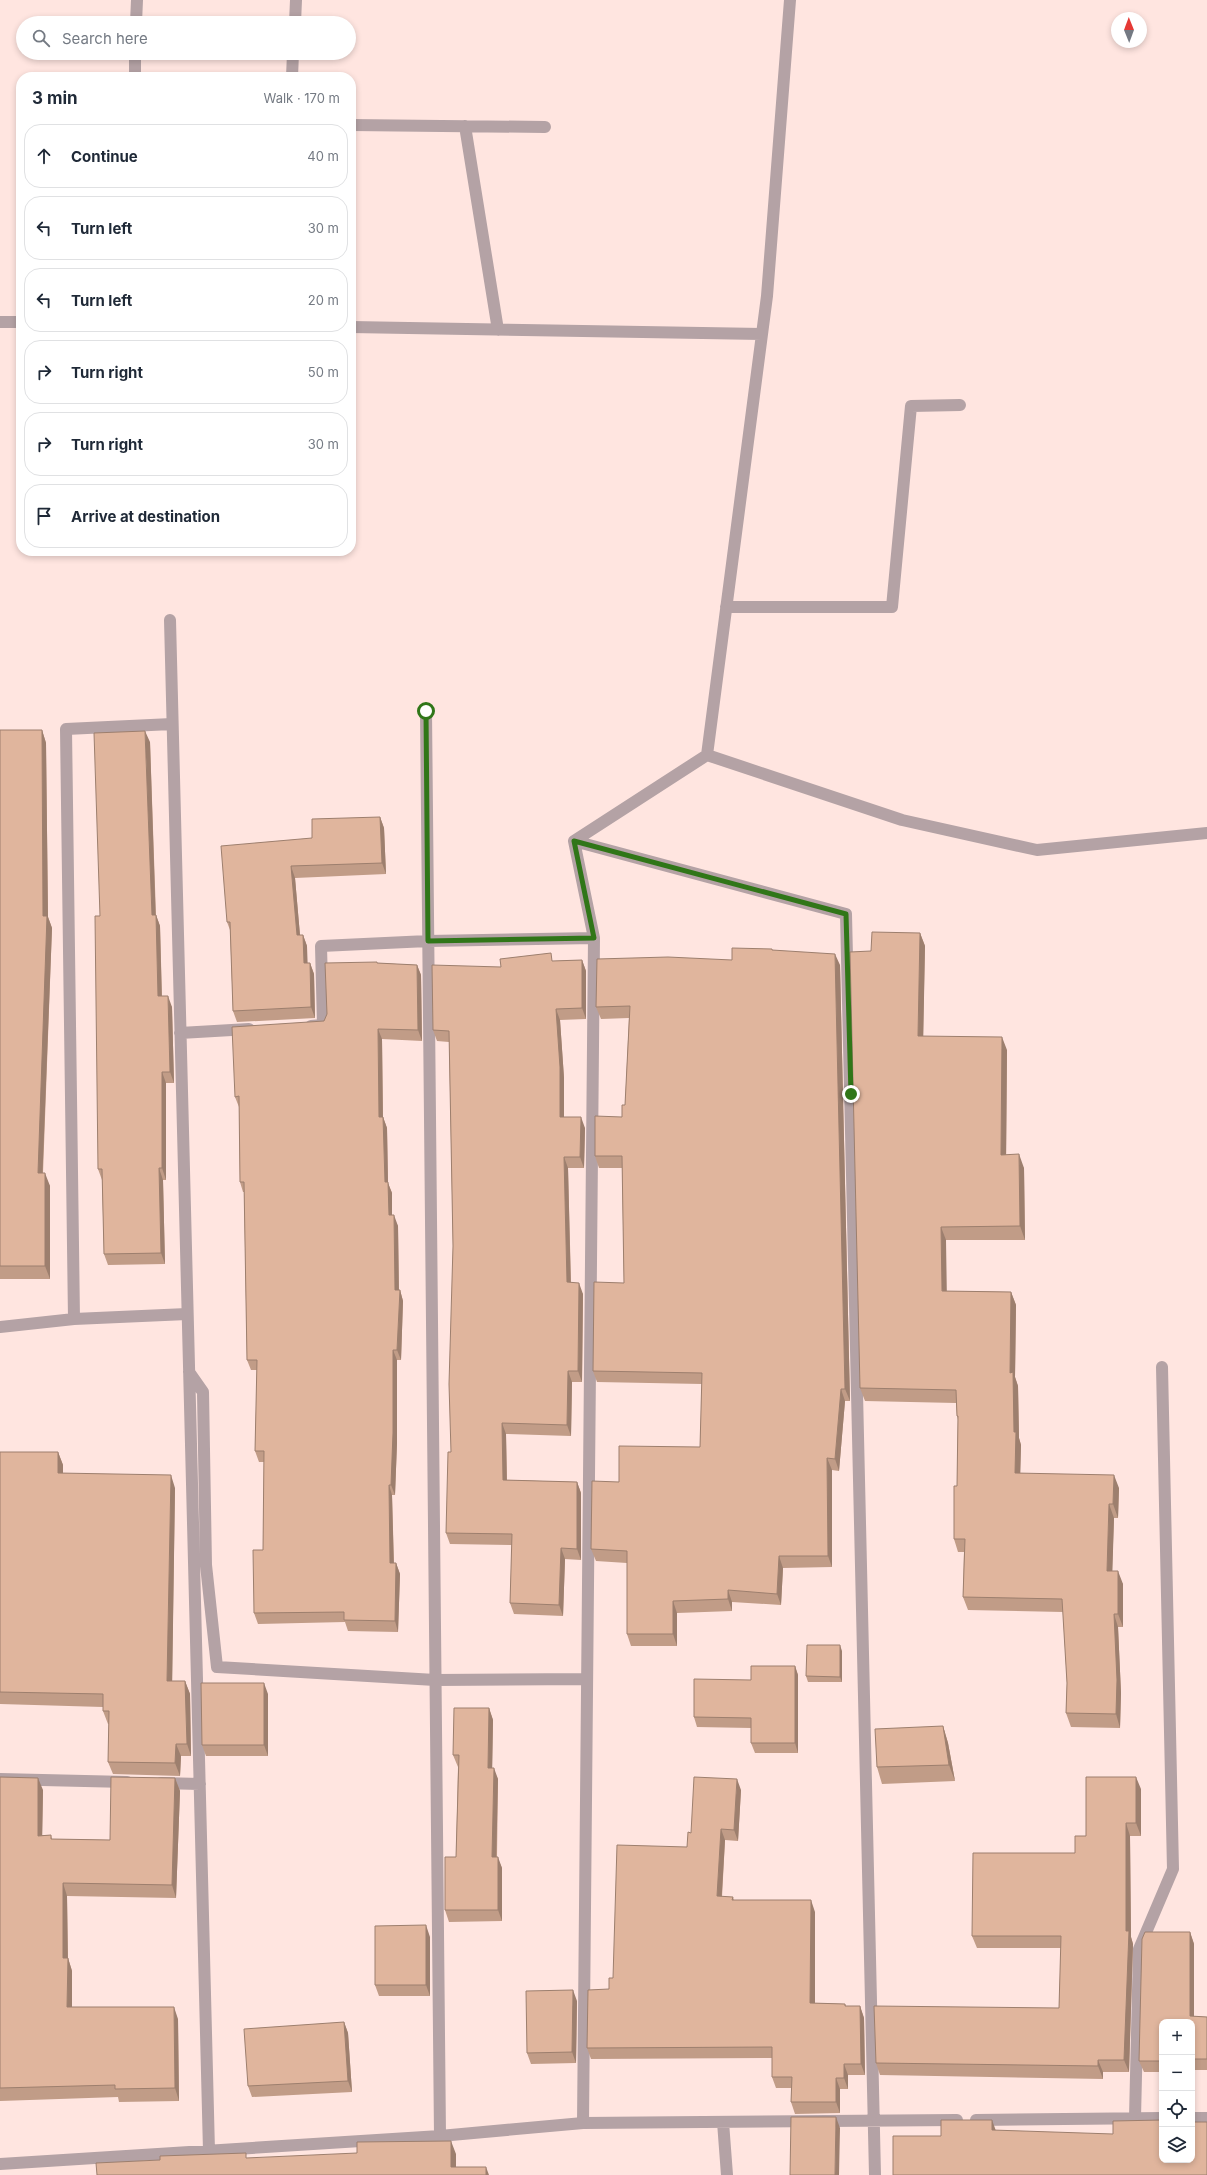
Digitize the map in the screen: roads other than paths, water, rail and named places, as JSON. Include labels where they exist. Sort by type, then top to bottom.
[{"type":"street","points":[[136,16],[137,0]]},
{"type":"street","points":[[295,16],[296,0]]},
{"type":"street","points":[[574,841],[707,755],[767,296],[790,0]]},
{"type":"street","points":[[135,60],[135,72]]},
{"type":"street","points":[[292,72],[293,60]]},
{"type":"street","points":[[356,125],[545,127]]},
{"type":"street","points":[[465,126],[498,330]]},
{"type":"street","points":[[0,322],[16,322]]},
{"type":"street","points":[[356,328],[762,334]]},
{"type":"street","points":[[726,606],[892,607],[911,406],[960,405]]},
{"type":"street","points":[[170,620],[209,2150]]},
{"type":"street","points":[[426,711],[440,2136]]},
{"type":"street","points":[[74,1319],[66,728],[172,724]]},
{"type":"street","points":[[707,755],[902,820],[1037,850],[1207,833]]},
{"type":"street","points":[[574,841],[594,938],[583,2123]]},
{"type":"street","points":[[574,841],[846,914],[875,2175]]},
{"type":"street","points":[[299,1026],[323,1025],[321,946],[428,941],[594,938]]},
{"type":"street","points":[[180,1033],[259,1028]]},
{"type":"street","points":[[0,1327],[74,1319],[187,1314]]},
{"type":"street","points":[[1135,2118],[1139,1949],[1173,1869],[1162,1367]]},
{"type":"street","points":[[189,1372],[203,1392],[206,1565],[217,1667],[435,1680],[587,1680]]},
{"type":"street","points":[[0,1779],[200,1784]]},
{"type":"street","points":[[0,2164],[440,2136],[583,2123],[1159,2118]]},
{"type":"street","points":[[1195,2118],[1207,2118]]},
{"type":"street","points":[[723,2122],[727,2175]]}]
